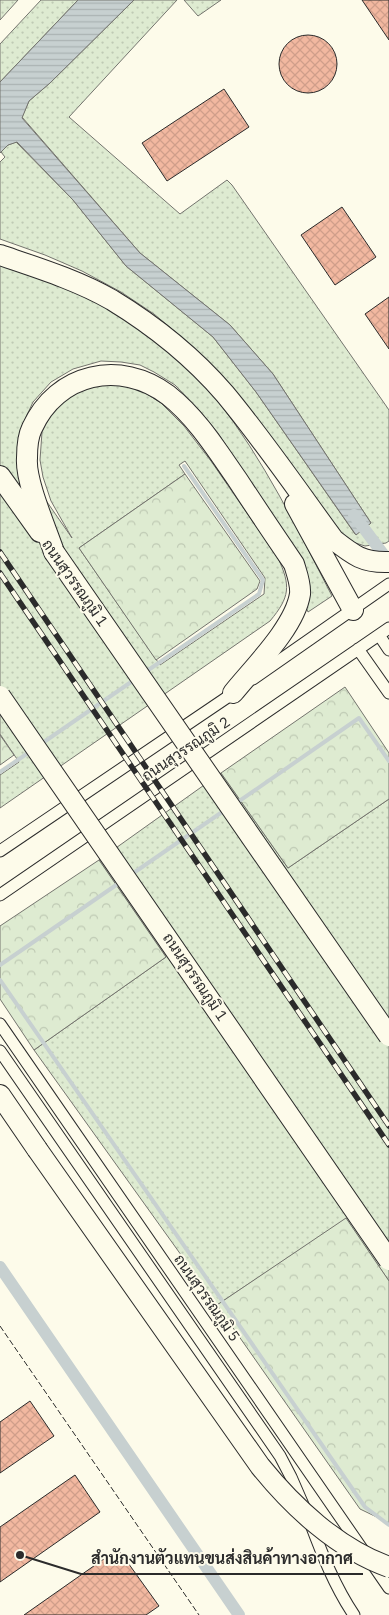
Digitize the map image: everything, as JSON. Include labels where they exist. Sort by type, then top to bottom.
[{"type":"highway","points":[[0,254],[76,282],[112,301],[172,343],[196,364],[224,394],[334,540],[355,556],[378,562],[389,562]]},
{"type":"highway","points":[[54,552],[29,482],[26,459],[31,429],[43,409],[61,392],[80,380],[102,374],[121,374],[148,383],[168,395],[210,439],[294,564],[300,585],[300,595],[292,616],[278,639],[233,694]]},
{"type":"highway","points":[[259,438],[353,610]]},
{"type":"highway","name":"ถนนสุวรรณภูมิ 1","points":[[0,476],[389,1036]]},
{"type":"highway","name":"ถนนสุวรรณภูมิ 1","points":[[0,696],[389,1260]]},
{"type":"highway","points":[[0,1095],[260,1466],[280,1491],[320,1527],[359,1553],[389,1567]]},
{"type":"street","name":"ถนนสุวรรณภูมิ 2","points":[[0,851],[233,694],[389,584]]},
{"type":"street","name":"ถนนสุวรรณภูมิ 2","points":[[0,895],[389,628]]},
{"type":"street","points":[[379,635],[389,650]]},
{"type":"street","points":[[358,649],[389,693]]},
{"type":"street","name":"ถนนสุวรรณภูมิ 5","points":[[0,1024],[389,1588]]},
{"type":"street","name":"ถนนสุวรรณภูมิ 5","points":[[0,1051],[280,1456],[291,1477],[331,1573],[354,1615]]},
{"type":"green space","points":[[0,0],[18,0],[0,20]]},
{"type":"green space","points":[[41,0],[78,0],[0,82],[0,44]]},
{"type":"green space","points":[[134,0],[177,0],[69,117],[180,214],[227,180],[232,185],[389,410],[389,541],[386,543],[365,546],[340,538],[204,359],[154,314],[121,292],[82,271],[0,239],[0,162],[5,157],[1,152],[8,145],[16,142],[73,200],[126,266],[213,337],[256,392],[355,534],[371,523],[273,374],[230,325],[140,253],[22,117],[29,101],[50,83]]},
{"type":"green space","points":[[184,0],[221,0],[198,16]]},
{"type":"green space","points":[[0,262],[56,283],[110,309],[143,330],[192,372],[234,422],[265,470],[332,596],[308,612],[301,560],[218,433],[175,385],[140,365],[121,362],[101,361],[73,369],[51,382],[33,402],[22,426],[18,460],[72,538],[51,501],[43,477],[40,460],[42,432],[51,414],[67,398],[84,387],[120,383],[144,392],[161,403],[184,426],[211,461],[278,558],[285,576],[285,598],[270,621],[0,808],[0,775],[19,762],[0,734]],"holes":[[[185,461],[265,578],[264,594],[160,665],[79,548],[185,474],[179,465]]]},
{"type":"green space","points":[[185,474],[260,581],[257,589],[156,660],[79,548]]},
{"type":"green space","points":[[345,687],[389,753],[389,799],[288,868],[221,773]]},
{"type":"green space","points":[[0,735],[14,755],[0,765]]},
{"type":"green space","points":[[221,773],[288,868],[389,799],[389,1281],[346,1219],[217,1305],[34,1050],[166,957],[99,860]]},
{"type":"green space","points":[[99,860],[166,957],[34,1050],[0,999],[0,926]]},
{"type":"green space","points":[[346,1218],[389,1281],[389,1523],[360,1509],[217,1305]]},
{"type":"shaded area","points":[[78,0],[134,0],[50,83],[29,101],[22,118],[140,253],[230,325],[273,374],[371,523],[356,535],[256,392],[213,337],[126,266],[73,200],[17,142],[8,145],[0,153],[0,82]]},
{"type":"building","points":[[362,0],[389,0],[389,40]]},
{"type":"building","points":[[308,35],[319,37],[332,48],[337,64],[335,75],[324,88],[308,93],[297,91],[284,80],[279,64],[281,53],[292,40]]},
{"type":"building","points":[[224,89],[249,127],[167,181],[142,143]]},
{"type":"building","points":[[342,207],[376,257],[335,285],[301,235]]},
{"type":"building","points":[[389,297],[389,349],[365,314]]},
{"type":"building","points":[[30,1401],[54,1436],[0,1473],[0,1422]]},
{"type":"building","points":[[75,1475],[100,1512],[0,1582],[0,1527]]},
{"type":"building","points":[[118,1549],[159,1606],[146,1615],[24,1615]]},
{"type":"waterway","points":[[144,673],[259,594],[263,580],[184,466]]},
{"type":"waterway","points":[[354,515],[389,562]]},
{"type":"waterway","points":[[41,744],[134,680]]},
{"type":"waterway","points":[[235,804],[359,718],[389,761]]},
{"type":"waterway","points":[[0,772],[31,751]]},
{"type":"waterway","points":[[132,874],[225,810]]},
{"type":"waterway","points":[[0,965],[122,881]]},
{"type":"waterway","points":[[0,980],[365,1507],[389,1525]]},
{"type":"waterway","points":[[0,1267],[239,1615]]},
{"type":"railway","points":[[0,552],[389,1126]]},
{"type":"railway","points":[[0,573],[389,1145]]},
{"type":"fence","points":[[0,1326],[199,1615]]},
{"type":"place","name":"สำนักงานตัวแทนขนส่งสินค้าทางอากาศ","points":[[20,1555]]}]
